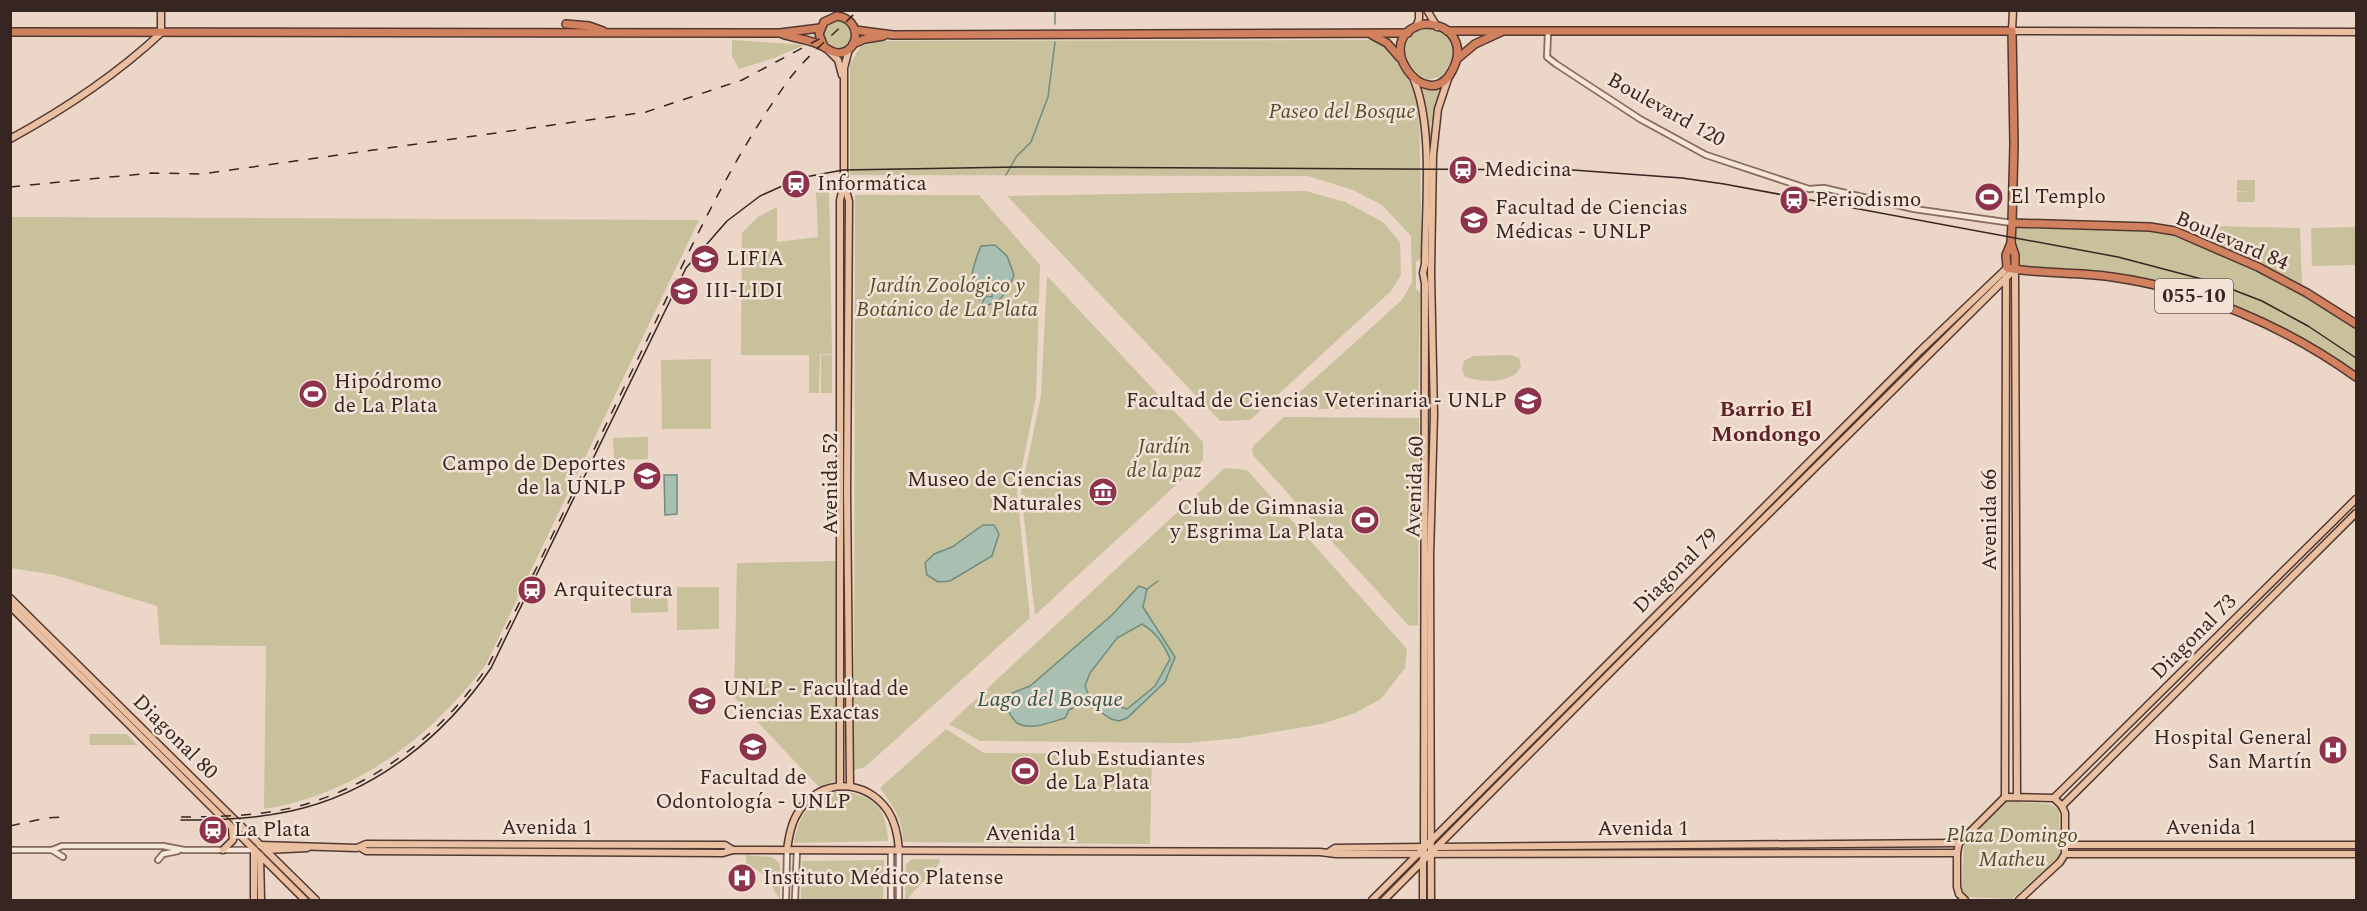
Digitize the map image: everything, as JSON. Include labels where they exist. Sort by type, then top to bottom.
[{"type":"highway","points":[[10,32],[780,33],[820,28],[830,18],[837,16],[848,19],[855,30],[851,46]]},
{"type":"highway","points":[[566,24],[589,26],[608,33]]},
{"type":"highway","points":[[1400,58],[1402,44],[1408,33],[1424,24],[1447,31],[2012,31]]},
{"type":"highway","points":[[820,28],[820,39],[827,49]]},
{"type":"highway","points":[[855,30],[892,35],[1408,33]]},
{"type":"highway","points":[[1447,31],[1456,40],[1458,59]]},
{"type":"highway","points":[[1370,34],[1387,43],[1414,80],[1421,84],[1436,84],[1449,76],[1458,59],[1474,44],[1503,31]]},
{"type":"highway","name":"Avenida 66","points":[[2007,268],[2006,255],[2011,243],[2012,223],[2014,126],[2012,31]]},
{"type":"highway","points":[[780,33],[843,52],[865,39],[892,35]]},
{"type":"highway","name":"Boulevard 84","points":[[2012,223],[2150,227],[2175,231],[2258,267],[2307,293],[2356,324]]},
{"type":"highway","name":"Avenida 66","points":[[2011,243],[2015,255],[2015,269]]},
{"type":"highway","points":[[2007,268],[2015,269]]},
{"type":"highway","name":"055-10","points":[[2015,269],[2114,277],[2158,286],[2210,301],[2304,343],[2355,375]]},
{"type":"main road","points":[[10,139],[87,93],[161,33],[161,10]]},
{"type":"main road","points":[[1416,27],[1419,10]]},
{"type":"main road","points":[[1427,10],[1437,27]]},
{"type":"main road","points":[[2013,10],[2012,31],[2356,32]]},
{"type":"main road","name":"Avenida 52","points":[[840,786],[840,200],[844,183],[843,85],[845,60],[851,46]]},
{"type":"main road","name":"Avenida 52","points":[[827,49],[838,60],[843,85]]},
{"type":"main road","name":"Avenida 60","points":[[1423,900],[1427,850],[1434,415],[1431,273],[1433,155],[1438,109],[1449,76]]},
{"type":"main road","name":"Avenida 60","points":[[1414,80],[1422,103],[1425,162],[1425,264],[1423,273],[1425,283],[1427,850],[1431,900]]},
{"type":"main road","name":"Avenida 52","points":[[844,183],[849,201],[847,491],[850,786]]},
{"type":"main road","name":"Diagonal 79","points":[[1384,900],[1427,850],[1920,351],[2007,268]]},
{"type":"main road","name":"Avenida 66","points":[[2005,797],[2007,268]]},
{"type":"main road","name":"Diagonal 79","points":[[1372,900],[1427,850],[2015,269]]},
{"type":"main road","name":"Avenida 66","points":[[2015,269],[2017,797]]},
{"type":"main road","name":"Diagonal 73","points":[[2054,798],[2356,499]]},
{"type":"main road","name":"Diagonal 73","points":[[2062,806],[2356,513]]},
{"type":"main road","name":"Diagonal 80","points":[[10,598],[260,850],[305,900]]},
{"type":"main road","name":"Diagonal 80","points":[[10,606],[232,829],[260,850],[316,900]]},
{"type":"main road","points":[[787,850],[792,824],[802,807],[819,792],[840,786],[863,790],[875,797],[888,811],[896,828],[899,850]]},
{"type":"main road","points":[[1965,900],[1959,894],[1957,853],[1959,843],[2005,797],[2054,798],[2062,806],[2064,813],[2066,854],[2019,900]]},
{"type":"main road","points":[[223,850],[233,840],[232,829]]},
{"type":"main road","name":"Avenida 1","points":[[1427,850],[1959,843]]},
{"type":"main road","name":"Avenida 1","points":[[260,850],[298,845],[310,848],[359,848],[366,851],[713,853],[733,850],[1329,852],[1335,848],[1957,853]]},
{"type":"main road","name":"Avenida 1","points":[[2066,845],[2356,845]]},
{"type":"main road","points":[[254,900],[260,850]]},
{"type":"main road","points":[[260,850],[261,900]]},
{"type":"main road","name":"Avenida 1","points":[[2066,854],[2356,854]]},
{"type":"main road","points":[[1954,900],[1959,894]]},
{"type":"street","name":"Boulevard 120","points":[[1548,32],[1547,57],[1556,64],[1640,118],[1706,154],[1809,189],[1824,188],[1914,209],[2012,223]]},
{"type":"street","name":"Avenida 1","points":[[10,850],[52,850],[62,846],[163,846],[184,850],[260,850]]},
{"type":"street","points":[[52,850],[63,857]]},
{"type":"street","points":[[158,860],[163,854],[184,850]]},
{"type":"street","points":[[786,900],[787,850]]},
{"type":"street","points":[[795,900],[797,850]]},
{"type":"street","points":[[891,850],[891,900]]},
{"type":"street","points":[[899,850],[899,900]]},
{"type":"green space","points":[[838,20],[849,24],[853,35],[849,46],[838,50],[827,46],[823,35],[827,24]]},
{"type":"green space","points":[[1429,27],[1439,30],[1451,40],[1454,52],[1442,76],[1427,80],[1418,74],[1407,59],[1406,42],[1410,35]]},
{"type":"green space","points":[[732,40],[804,45],[774,58],[739,69],[732,56]]},
{"type":"green space","name":"Paseo del Bosque","points":[[1369,40],[1386,45],[1415,91],[1419,106],[1422,257],[1416,262],[1416,289],[1420,293],[1418,409],[1281,409],[1402,300],[1412,282],[1411,236],[1382,205],[1353,190],[1308,176],[850,175],[850,64],[860,47],[877,41]]},
{"type":"green space","points":[[1442,86],[1431,124],[1430,166],[1428,166],[1425,105],[1420,87],[1430,89]]},
{"type":"green space","points":[[2237,180],[2255,180],[2255,202],[2237,202],[2237,192],[2251,191],[2237,191]]},
{"type":"green space","points":[[829,187],[832,354],[813,355],[820,355],[819,393],[809,393],[809,355],[741,355],[742,233],[758,217],[777,207],[777,242],[818,237],[816,191]]},
{"type":"green space","points":[[1306,191],[1345,202],[1383,222],[1400,242],[1401,275],[1391,291],[1250,420],[1220,421],[1007,196]]},
{"type":"green space","name":"Jardín Zoológico y Botánico de La Plata","points":[[855,195],[979,195],[1040,265],[1036,397],[1017,492],[1030,618],[865,767],[854,770]]},
{"type":"green space","name":"Hipódromo de La Plata","points":[[11,217],[699,220],[486,664],[441,716],[389,759],[330,790],[264,809],[266,646],[160,645],[157,606],[55,575],[11,568]]},
{"type":"green space","points":[[2214,226],[2300,228],[2302,287],[2210,242]]},
{"type":"green space","points":[[2356,227],[2356,265],[2312,266],[2311,228]]},
{"type":"green space","points":[[2015,228],[2150,231],[2174,235],[2257,271],[2312,301],[2356,329],[2356,372],[2283,329],[2204,295],[2118,274],[2019,265]]},
{"type":"green space","name":"Jardín de la paz","points":[[1047,276],[1203,442],[1203,460],[1035,615],[1021,492],[1041,396]]},
{"type":"green space","points":[[821,355],[832,355],[832,393],[821,393]]},
{"type":"green space","points":[[1511,355],[1519,358],[1521,366],[1512,376],[1488,381],[1465,377],[1462,369],[1464,361],[1473,356]]},
{"type":"green space","points":[[711,359],[711,429],[662,429],[661,360]]},
{"type":"green space","name":"Club de Gimnasia y Esgrima La Plata","points":[[1284,417],[1419,418],[1418,625],[1409,626],[1253,455],[1254,445]]},
{"type":"green space","points":[[648,437],[648,459],[614,460],[613,438]]},
{"type":"green space","points":[[1225,468],[1247,470],[1407,649],[1405,668],[1381,699],[1355,713],[1322,724],[1239,738],[1186,743],[980,741],[949,724]]},
{"type":"green space","points":[[838,561],[839,779],[819,787],[734,697],[737,563]]},
{"type":"green space","points":[[677,587],[719,587],[719,629],[677,630]]},
{"type":"green space","points":[[667,591],[668,612],[631,613],[630,592]]},
{"type":"green space","name":"Club Estudiantes de La Plata","points":[[946,729],[984,753],[1152,754],[1150,844],[903,842],[902,827],[893,807],[880,788]]},
{"type":"green space","points":[[89,734],[127,734],[137,745],[90,745]]},
{"type":"green space","points":[[843,791],[871,800],[877,806],[885,820],[888,841],[794,843],[800,822],[812,803],[826,794]]},
{"type":"green space","name":"Plaza Domingo Matheu","points":[[2006,801],[2049,804],[2059,809],[2060,856],[2012,899],[1969,897],[1962,890],[1964,841]]},
{"type":"green space","points":[[746,855],[772,857],[780,863],[780,900],[766,876],[746,863]]},
{"type":"green space","points":[[912,859],[938,859],[940,861],[908,900],[905,900],[906,864]]},
{"type":"green space","points":[[884,860],[883,900],[801,900],[802,861]]},
{"type":"water","points":[[995,245],[1007,256],[1014,275],[1004,295],[985,306],[982,303],[986,296],[992,297],[993,289],[987,288],[979,300],[972,288],[972,274],[981,246]]},
{"type":"water","points":[[664,475],[677,475],[677,514],[665,515]]},
{"type":"water","points":[[983,525],[994,525],[999,534],[992,556],[950,581],[938,582],[927,575],[925,563],[934,554],[952,547]]},
{"type":"water","name":"Lago del Bosque","points":[[1139,586],[1147,589],[1143,607],[1175,657],[1165,682],[1127,718],[1119,721],[1111,719],[1085,701],[1069,710],[1065,718],[1035,726],[1017,723],[1006,707],[1012,693],[1030,686],[1112,615]],"holes":[[[1142,624],[1159,639],[1170,659],[1155,686],[1127,709],[1089,696],[1085,686],[1090,673],[1117,638]]]},
{"type":"waterway","points":[[1055,10],[1055,24]]},
{"type":"waterway","points":[[1006,175],[1016,157],[1031,142],[1048,97],[1055,42]]},
{"type":"waterway","points":[[1147,589],[1158,581]]},
{"type":"tram line","points":[[181,820],[263,816],[321,803],[351,791],[404,759],[452,717],[491,668],[686,268],[727,221],[760,196],[800,178],[843,170],[1018,167],[1573,170],[1682,178],[2118,257],[2213,282],[2262,301],[2308,326],[2356,358]]},
{"type":"railway","points":[[181,817],[236,816],[277,811],[321,799],[349,787],[377,773],[427,736],[470,691],[488,666],[694,242],[728,177],[793,74],[858,10]]},
{"type":"railway","points":[[10,187],[151,173],[202,174],[646,112],[742,80],[823,37]]},
{"type":"railway","points":[[10,826],[46,818],[66,817]]},
{"type":"place","name":"Medicina","points":[[1463,170]]},
{"type":"place","name":"Informática","points":[[796,184]]},
{"type":"place","name":"El Templo","points":[[1989,197]]},
{"type":"place","name":"Periodismo","points":[[1794,200]]},
{"type":"place","name":"Facultad de Ciencias Médicas - UNLP","points":[[1474,220]]},
{"type":"place","name":"LIFIA","points":[[705,259]]},
{"type":"place","name":"III-LIDI","points":[[684,291]]},
{"type":"place","name":"Hipódromo de La Plata","points":[[313,394]]},
{"type":"place","name":"Facultad de Ciencias Veterinaria - UNLP","points":[[1528,401]]},
{"type":"place","name":"Campo de Deportes de la UNLP","points":[[647,476]]},
{"type":"place","name":"Museo de Ciencias Naturales","points":[[1103,492]]},
{"type":"place","name":"Club de Gimnasia y Esgrima La Plata","points":[[1365,520]]},
{"type":"place","name":"Arquitectura","points":[[532,590]]},
{"type":"place","name":"UNLP - Facultad de Ciencias Exactas","points":[[702,701]]},
{"type":"place","name":"Facultad de Odontología - UNLP","points":[[753,747]]},
{"type":"place","name":"Hospital General San Martín","points":[[2333,750]]},
{"type":"place","name":"Club Estudiantes de La Plata","points":[[1025,771]]},
{"type":"place","name":"La Plata","points":[[213,830]]},
{"type":"place","name":"Instituto Médico Platense","points":[[742,878]]},
{"type":"district","name":"Barrio El Mondongo","points":[[1766,422]]}]
